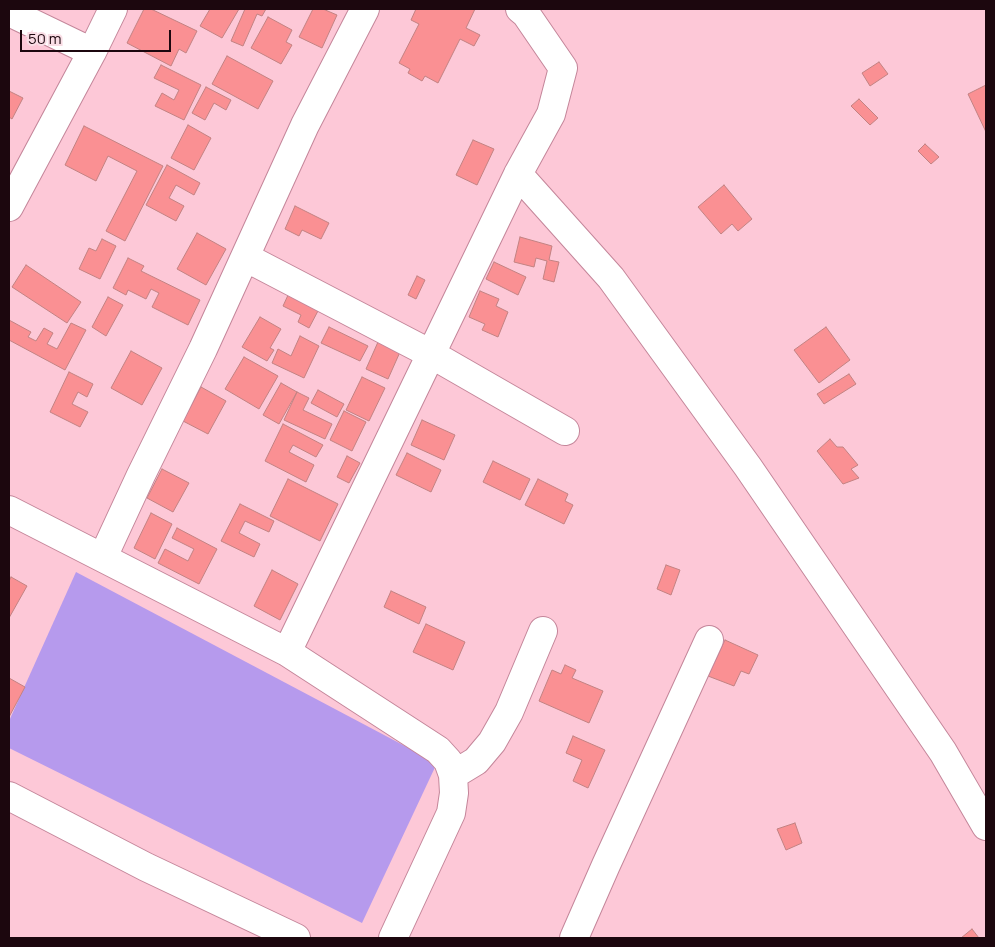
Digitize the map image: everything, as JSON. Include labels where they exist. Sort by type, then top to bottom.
[{"type":"street","points":[[9,207],[113,9]]},
{"type":"street","points":[[103,558],[141,475],[203,349],[305,125],[365,9]]},
{"type":"street","points":[[287,652],[518,174],[552,114],[563,68],[526,14],[520,9]]},
{"type":"street","points":[[9,12],[92,52]]},
{"type":"street","points":[[518,174],[612,278],[748,467],[943,752],[986,826]]},
{"type":"street","points":[[245,257],[431,354],[565,431]]},
{"type":"street","points":[[9,510],[287,652],[438,750],[448,761],[453,775],[454,793],[450,813],[393,938]]},
{"type":"street","points":[[453,775],[476,760],[492,742],[509,712],[543,631]]},
{"type":"street","points":[[574,938],[709,640]]},
{"type":"street","points":[[10,799],[146,867],[296,938]]},
{"type":"shaded area","points":[[76,572],[437,763],[362,923],[9,748],[9,721]]},
{"type":"building","points":[[144,9],[151,9],[197,31],[186,53],[179,49],[171,66],[127,43]]},
{"type":"building","points":[[210,9],[239,9],[222,38],[200,26]]},
{"type":"building","points":[[245,9],[266,9],[262,16],[257,14],[243,46],[231,41]]},
{"type":"building","points":[[313,9],[323,9],[337,15],[322,48],[299,37]]},
{"type":"building","points":[[416,9],[475,9],[466,28],[480,35],[474,46],[460,39],[438,83],[425,76],[422,81],[408,73],[410,69],[399,63],[419,24],[411,20]]},
{"type":"building","points":[[268,17],[292,30],[286,42],[292,45],[281,64],[251,48]]},
{"type":"building","points":[[227,56],[273,81],[258,109],[212,84]]},
{"type":"building","points":[[879,62],[888,74],[870,86],[862,73]]},
{"type":"building","points":[[161,65],[201,85],[184,120],[155,106],[162,93],[174,100],[179,90],[154,78]]},
{"type":"building","points":[[986,85],[986,132],[968,94]]},
{"type":"building","points":[[206,87],[231,100],[226,110],[214,103],[205,120],[192,113]]},
{"type":"building","points":[[9,91],[23,98],[12,119],[9,117]]},
{"type":"building","points":[[859,99],[878,118],[870,125],[851,106]]},
{"type":"building","points":[[188,125],[211,138],[194,170],[171,158]]},
{"type":"building","points":[[84,126],[163,166],[125,241],[106,231],[137,171],[108,156],[96,181],[65,165]]},
{"type":"building","points":[[473,140],[494,149],[477,185],[456,175]]},
{"type":"building","points":[[925,144],[939,157],[931,164],[918,151]]},
{"type":"building","points":[[167,165],[200,183],[194,195],[176,185],[169,198],[184,206],[176,221],[146,205]]},
{"type":"building","points":[[724,185],[752,219],[738,231],[732,224],[721,234],[698,207]]},
{"type":"building","points":[[295,206],[329,223],[321,239],[302,230],[299,236],[285,229]]},
{"type":"building","points":[[197,233],[226,249],[206,285],[177,269]]},
{"type":"building","points":[[520,237],[552,246],[549,260],[559,262],[554,282],[543,279],[547,261],[536,258],[534,267],[514,262]]},
{"type":"building","points":[[102,239],[116,246],[100,279],[79,269],[89,248],[96,251]]},
{"type":"building","points":[[128,258],[144,266],[141,271],[200,300],[188,325],[152,307],[159,293],[151,289],[146,299],[128,290],[126,295],[113,288]]},
{"type":"building","points":[[494,262],[526,277],[518,295],[486,279]]},
{"type":"building","points":[[26,265],[81,302],[67,323],[12,287]]},
{"type":"building","points":[[417,276],[425,280],[416,299],[408,295]]},
{"type":"building","points":[[480,291],[499,299],[496,306],[508,312],[498,337],[482,330],[485,324],[469,317]]},
{"type":"building","points":[[289,293],[319,309],[309,328],[298,322],[301,315],[283,306]]},
{"type":"building","points":[[108,297],[123,305],[106,336],[92,327]]},
{"type":"building","points":[[260,317],[281,329],[270,348],[274,350],[267,361],[242,347]]},
{"type":"building","points":[[9,320],[31,332],[28,337],[36,341],[44,328],[53,333],[47,344],[57,349],[71,323],[86,330],[65,370],[9,340]]},
{"type":"building","points":[[329,327],[368,346],[360,361],[321,343]]},
{"type":"building","points":[[826,327],[850,360],[819,383],[794,350]]},
{"type":"building","points":[[382,333],[404,343],[388,379],[366,369]]},
{"type":"building","points":[[300,336],[319,346],[304,378],[272,363],[278,349],[291,356]]},
{"type":"building","points":[[131,351],[162,368],[142,405],[111,388]]},
{"type":"building","points":[[244,357],[278,376],[259,409],[225,389]]},
{"type":"building","points":[[69,372],[93,384],[87,397],[78,392],[72,404],[88,412],[80,427],[50,412]]},
{"type":"building","points":[[849,374],[856,384],[824,404],[817,394]]},
{"type":"building","points":[[362,377],[385,388],[369,421],[346,410]]},
{"type":"building","points":[[281,383],[297,392],[279,424],[263,415]]},
{"type":"building","points":[[201,387],[226,401],[208,434],[183,421]]},
{"type":"building","points":[[318,390],[344,404],[337,417],[311,403]]},
{"type":"building","points":[[297,392],[309,398],[303,410],[332,424],[325,439],[284,420]]},
{"type":"building","points":[[344,411],[366,422],[352,451],[330,440]]},
{"type":"building","points":[[422,420],[455,435],[444,460],[411,445]]},
{"type":"building","points":[[283,424],[323,445],[316,457],[293,445],[289,452],[314,465],[306,482],[265,461]]},
{"type":"building","points":[[830,439],[837,447],[843,447],[858,465],[851,469],[859,478],[843,484],[817,451]]},
{"type":"building","points":[[407,453],[441,470],[431,492],[396,475]]},
{"type":"building","points":[[347,456],[360,463],[349,483],[337,477]]},
{"type":"building","points":[[493,461],[530,479],[520,500],[483,482]]},
{"type":"building","points":[[162,469],[189,483],[173,512],[147,498]]},
{"type":"building","points":[[288,479],[338,504],[320,541],[270,516]]},
{"type":"building","points":[[538,479],[568,494],[565,501],[573,505],[564,524],[525,505]]},
{"type":"building","points":[[240,504],[274,521],[269,532],[245,521],[239,533],[260,544],[254,557],[221,541]]},
{"type":"building","points":[[151,513],[172,524],[155,559],[134,548]]},
{"type":"building","points":[[177,528],[217,549],[199,584],[158,563],[165,549],[188,561],[194,549],[172,538]]},
{"type":"building","points":[[666,565],[680,570],[671,595],[657,589]]},
{"type":"building","points":[[272,570],[298,584],[280,620],[254,606]]},
{"type":"building","points":[[11,577],[27,586],[9,618],[9,581]]},
{"type":"building","points":[[391,591],[426,607],[419,624],[384,607]]},
{"type":"building","points":[[426,624],[465,642],[453,670],[413,652]]},
{"type":"building","points":[[725,640],[758,655],[749,674],[741,671],[734,686],[708,676]]},
{"type":"building","points":[[565,665],[576,670],[572,678],[603,691],[589,723],[539,701],[552,670],[561,674]]},
{"type":"building","points":[[9,678],[25,687],[9,717]]},
{"type":"building","points":[[573,736],[605,750],[588,788],[573,781],[582,760],[566,753]]},
{"type":"building","points":[[795,823],[802,843],[786,850],[777,829]]},
{"type":"building","points":[[972,929],[979,938],[961,938]]}]
